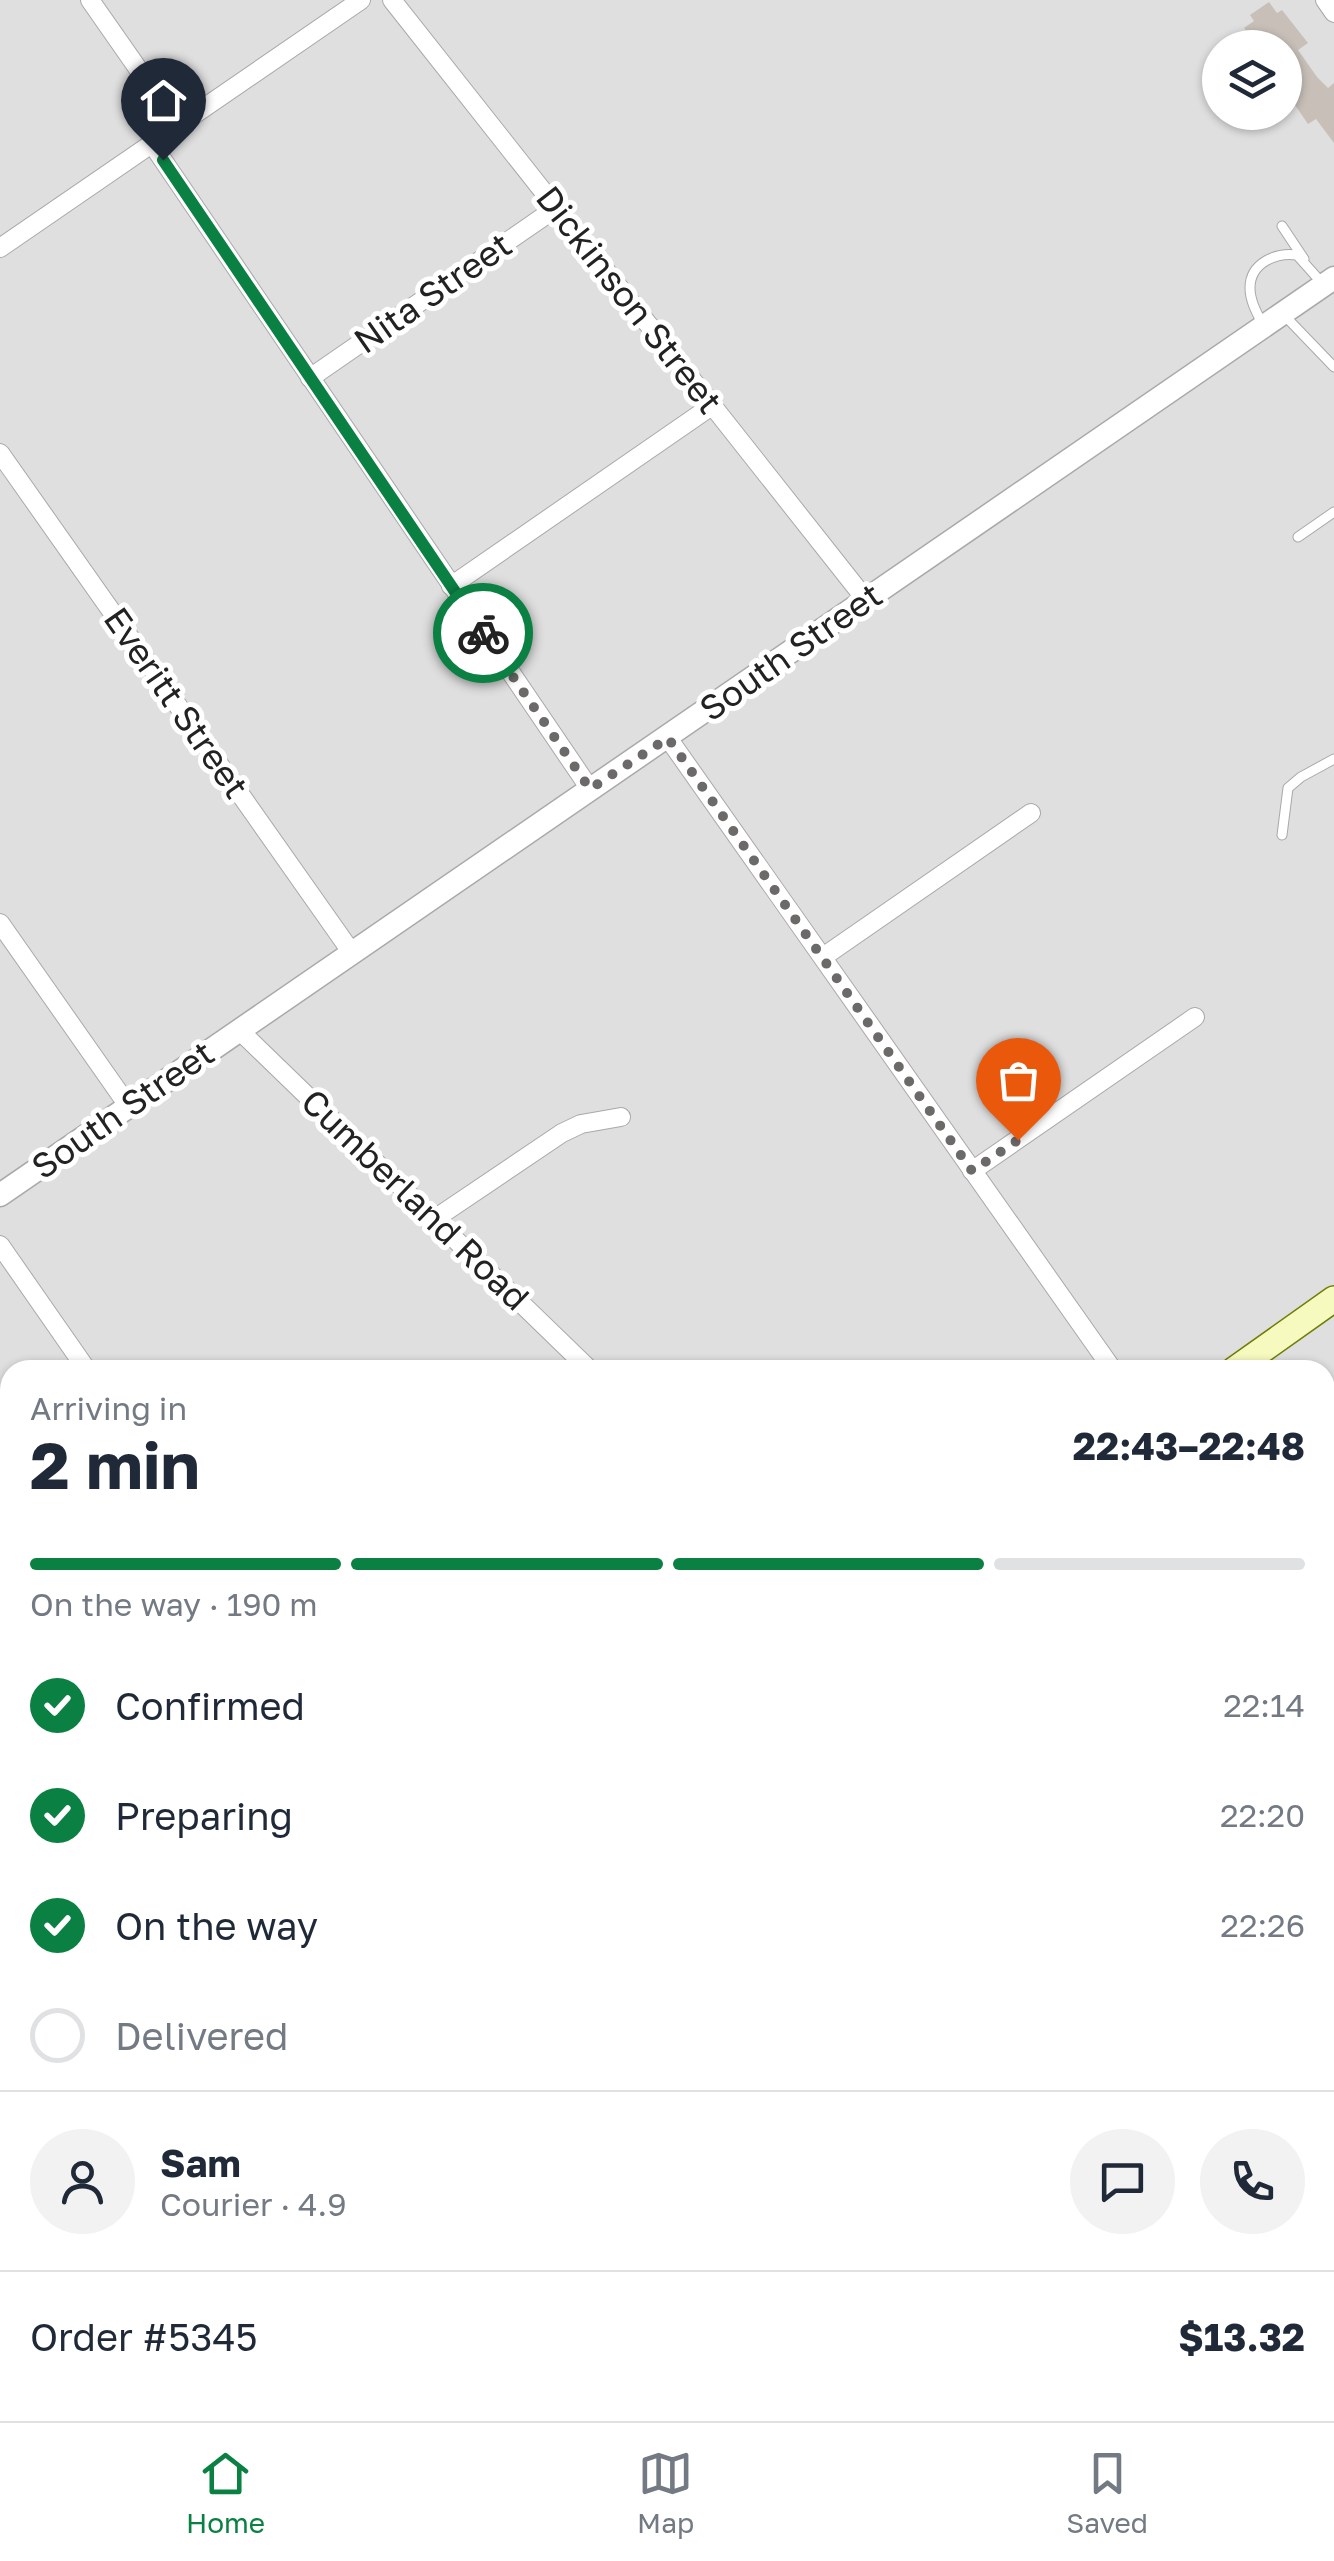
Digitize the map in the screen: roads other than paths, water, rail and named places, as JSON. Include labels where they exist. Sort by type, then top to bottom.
[{"type":"main road","points":[[1248,1360],[1334,1299]]},
{"type":"street","points":[[90,0],[178,126]]},
{"type":"street","points":[[0,248],[360,0]]},
{"type":"street","name":"Dickinson Street","points":[[392,0],[866,600]]},
{"type":"street","points":[[1325,0],[1334,13]]},
{"type":"street","points":[[152,144],[590,789]]},
{"type":"street","name":"Nita Street","points":[[310,378],[556,208]]},
{"type":"street","name":"South Street","points":[[0,1195],[1329,281]]},
{"type":"street","points":[[451,586],[712,406]]},
{"type":"street","name":"Everitt Street","points":[[0,453],[352,953]]},
{"type":"street","points":[[668,738],[1106,1360]]},
{"type":"street","points":[[823,957],[1031,813]]},
{"type":"street","points":[[0,923],[128,1106]]},
{"type":"street","points":[[972,1171],[1195,1017]]},
{"type":"street","name":"Cumberland Road","points":[[239,1030],[580,1360]]},
{"type":"street","points":[[436,1218],[562,1133],[581,1124],[621,1118]]},
{"type":"street","points":[[0,1245],[80,1360]]},
{"type":"lane","points":[[1282,226],[1306,262]]},
{"type":"lane","points":[[1329,281],[1297,255],[1277,255],[1259,267],[1252,278],[1252,298],[1273,320],[1334,367]]},
{"type":"lane","points":[[1298,537],[1334,512]]},
{"type":"lane","points":[[1282,835],[1288,788],[1334,759]]}]
